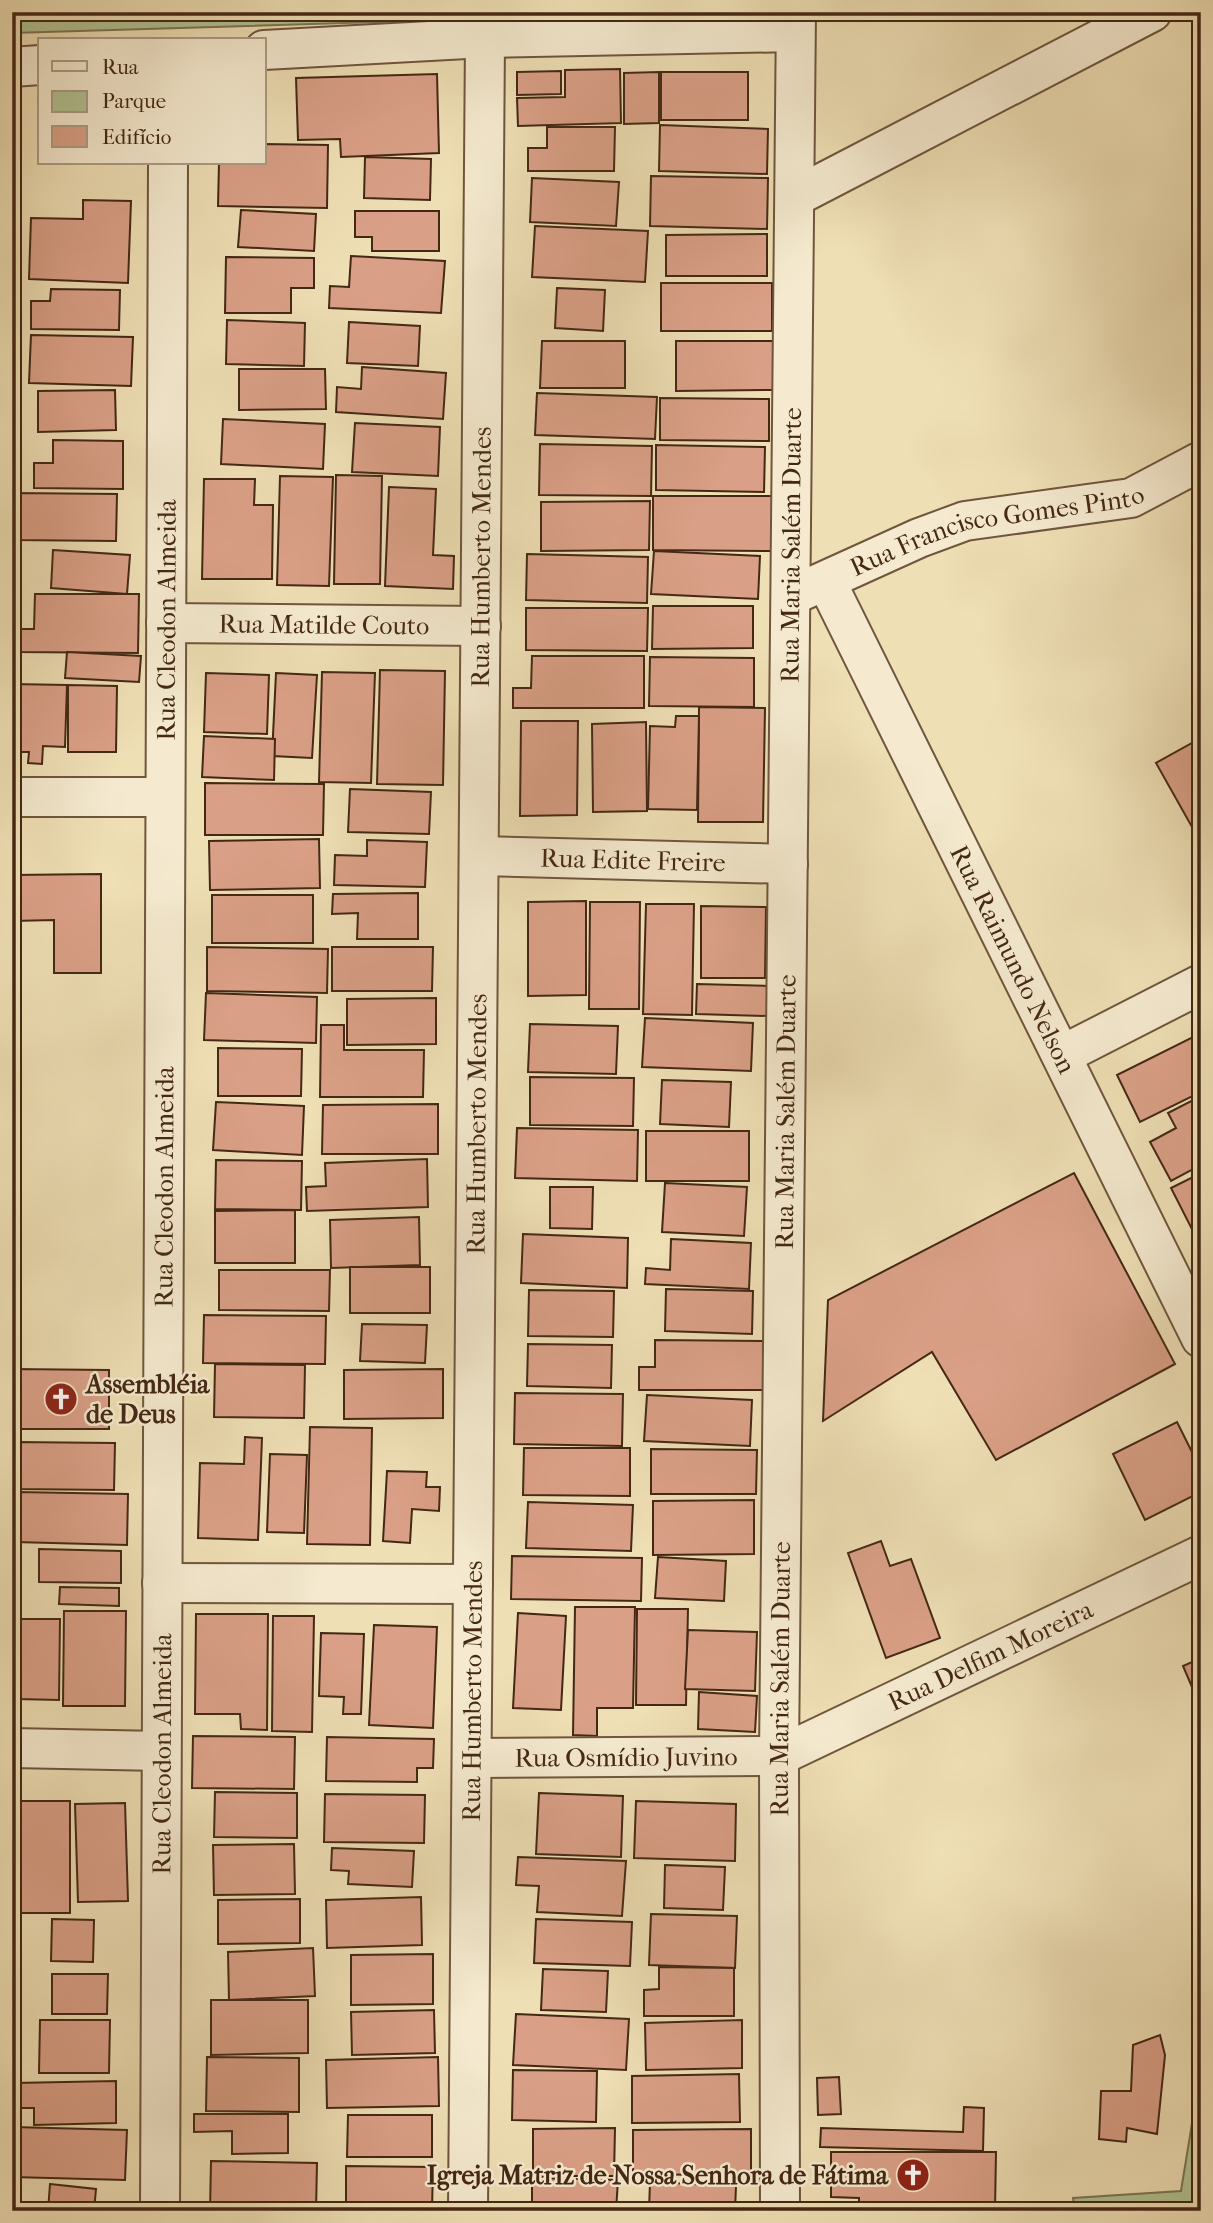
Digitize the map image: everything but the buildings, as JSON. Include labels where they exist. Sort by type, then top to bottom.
[{"type":"street","points":[[795,197],[1152,12]]},
{"type":"street","points":[[266,50],[795,22]]},
{"type":"street","name":"Rua Maria Salém Duarte","points":[[780,2211],[779,1756],[795,22]]},
{"type":"street","name":"Rua Humberto Mendes","points":[[468,2211],[485,38]]},
{"type":"street","points":[[12,67],[38,65]]},
{"type":"street","name":"Rua Cleodon Almeida","points":[[159,2211],[168,164]]},
{"type":"street","name":"Rua Francisco Gomes Pinto","points":[[790,595],[919,538],[965,522],[1131,498],[1201,461]]},
{"type":"street","name":"Rua Raimundo Nelson","points":[[826,581],[1201,1338]]},
{"type":"street","name":"Rua Matilde Couto","points":[[166,623],[481,626]]},
{"type":"street","points":[[12,797],[165,797]]},
{"type":"street","name":"Rua Edite Freire","points":[[479,856],[788,864]]},
{"type":"street","points":[[1062,1055],[1201,984]]},
{"type":"street","name":"Rua Delfim Moreira","points":[[779,1756],[1201,1555]]},
{"type":"street","points":[[162,1583],[473,1584]]},
{"type":"street","points":[[12,1748],[161,1751]]},
{"type":"street","name":"Rua Osmídio Juvino","points":[[472,1758],[779,1756]]},
{"type":"green space","points":[[12,12],[714,12],[12,33]]},
{"type":"green space","points":[[1201,2068],[1201,2211],[1075,2211],[1073,2198],[1181,2191]]},
{"type":"place","name":"Assembléia de Deus","points":[[61,1399]]},
{"type":"place","name":"Igreja Matriz de Nossa Senhora de Fátima","points":[[913,2175]]}]
